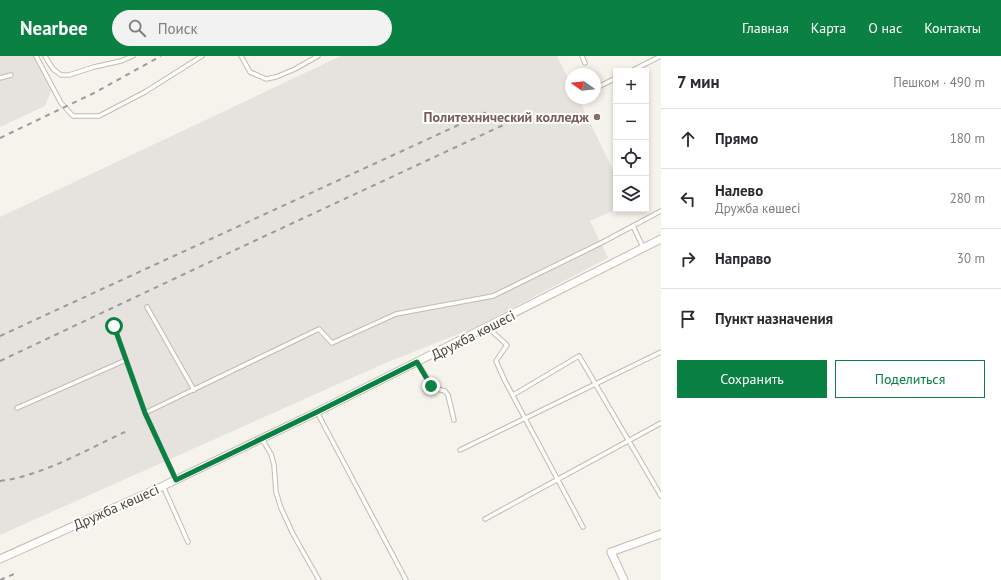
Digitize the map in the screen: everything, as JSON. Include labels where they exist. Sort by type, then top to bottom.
[{"type":"street","name":"Дружба көшесі","points":[[0,559],[164,486],[262,439],[661,239]]},
{"type":"street","points":[[624,580],[612,552],[661,534]]},
{"type":"lane","points":[[36,56],[61,103],[73,116],[99,116],[145,92],[202,56]]},
{"type":"lane","points":[[44,56],[53,68],[61,75],[69,75],[94,67],[121,61],[133,56]]},
{"type":"lane","points":[[241,56],[250,72],[266,79],[276,77],[295,69],[318,56]]},
{"type":"lane","points":[[307,56],[309,61]]},
{"type":"lane","points":[[582,56],[585,63]]},
{"type":"lane","points":[[637,68],[661,56]]},
{"type":"lane","points":[[0,78],[11,75]]},
{"type":"lane","points":[[601,86],[613,80]]},
{"type":"lane","points":[[145,413],[319,329],[332,342],[396,314],[493,296],[601,243],[661,211]]},
{"type":"lane","points":[[633,226],[644,248]]},
{"type":"lane","points":[[147,307],[194,390]]},
{"type":"lane","points":[[114,326],[145,413],[176,480]]},
{"type":"lane","points":[[488,327],[507,345],[496,361],[512,395],[583,527]]},
{"type":"lane","points":[[460,450],[661,352]]},
{"type":"lane","points":[[512,395],[579,356],[661,496]]},
{"type":"lane","points":[[17,408],[126,360]]},
{"type":"lane","points":[[417,362],[431,386],[433,388],[445,391],[448,395],[454,420]]},
{"type":"lane","points":[[317,412],[406,580]]},
{"type":"lane","points":[[485,518],[661,423]]},
{"type":"lane","points":[[262,439],[271,454],[274,465],[276,492],[281,508],[293,534],[319,580]]},
{"type":"lane","points":[[164,486],[188,542]]},
{"type":"shaded area","points":[[0,56],[35,56],[52,89],[45,106],[0,127]]},
{"type":"shaded area","points":[[341,56],[557,56],[565,72],[565,104],[581,104],[613,170],[613,211],[590,221],[608,258],[476,327],[383,364],[0,535],[0,217]]},
{"type":"railway","points":[[0,138],[94,93],[161,56]]},
{"type":"railway","points":[[0,336],[489,111]]},
{"type":"railway","points":[[0,361],[514,120]]},
{"type":"railway","points":[[0,481],[32,474],[48,468],[127,431]]},
{"type":"railway","points":[[0,580],[14,574]]},
{"type":"place","name":"Политехнический колледж","points":[[597,117]]},
{"type":"route","points":[[114,326],[145,413],[176,480],[417,362],[431,386]]}]
